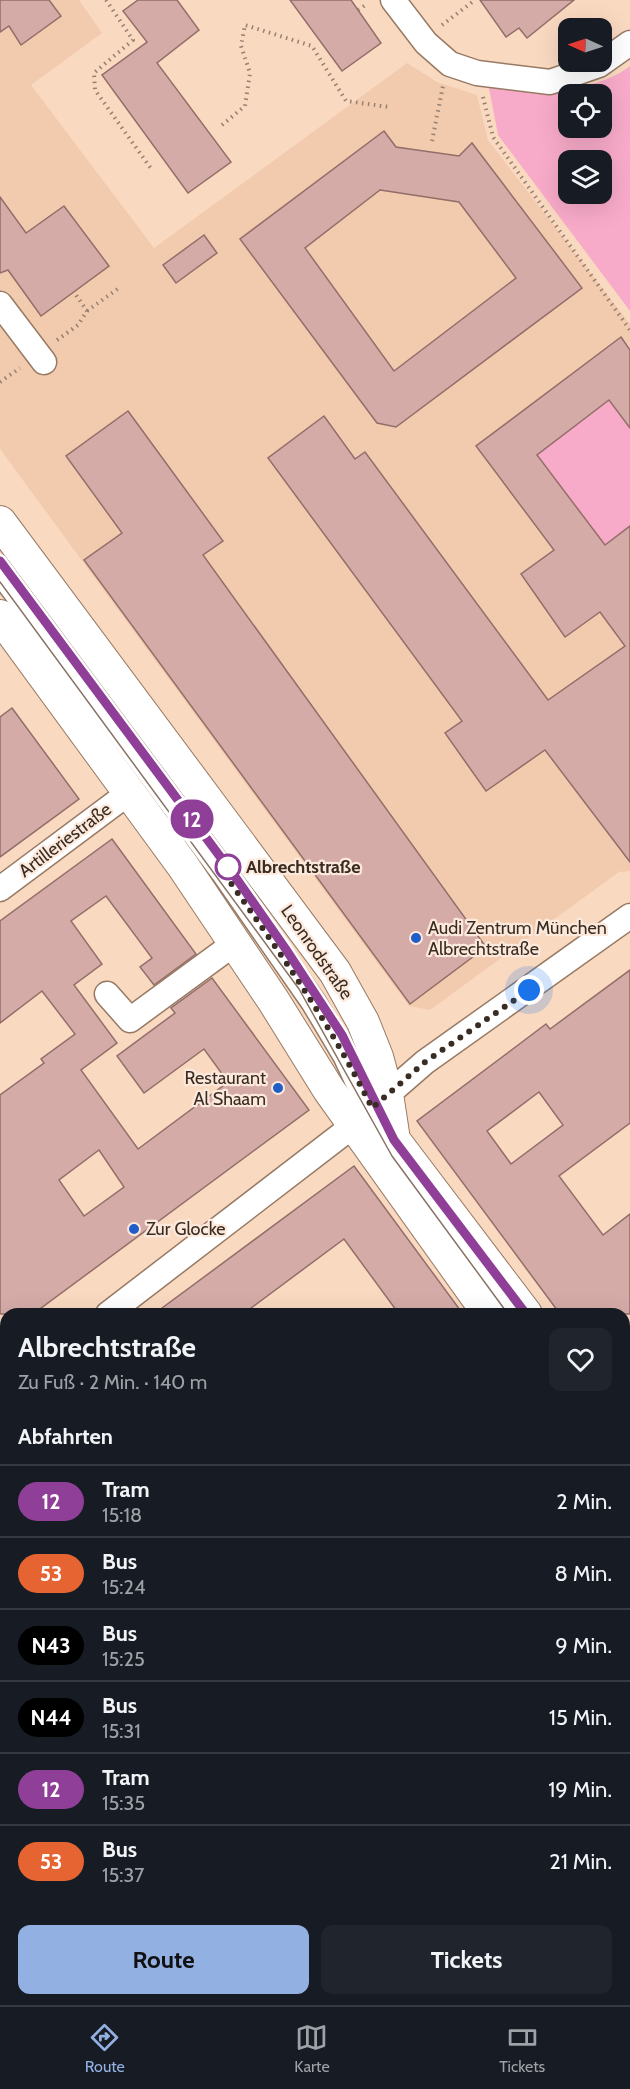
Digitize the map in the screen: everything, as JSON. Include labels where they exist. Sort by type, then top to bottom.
[{"type":"main road","name":"Leonrodstraße","points":[[0,522],[335,972],[363,1022],[378,1119],[486,1308]]},
{"type":"main road","name":"Leonrodstraße","points":[[0,616],[130,792],[235,943],[378,1119],[521,1308]]},
{"type":"street","points":[[393,0],[426,43],[450,63],[477,73],[550,81],[599,65],[630,43]]},
{"type":"street","points":[[0,304],[44,362]]},
{"type":"street","points":[[0,571],[223,872],[308,993],[337,1039],[378,1119],[392,1156],[504,1308]]},
{"type":"street","name":"Artilleriestraße","points":[[0,889],[130,792]]},
{"type":"street","points":[[118,1308],[378,1119],[425,1062],[630,916]]},
{"type":"street","points":[[107,994],[130,1020],[235,943]]},
{"type":"path","points":[[106,0],[133,40],[94,73],[95,90],[152,170]]},
{"type":"path","points":[[436,30],[475,0]]},
{"type":"path","points":[[358,10],[367,4]]},
{"type":"path","points":[[222,125],[245,106],[250,72],[241,46],[244,25],[312,46],[346,102],[389,107]]},
{"type":"path","points":[[432,141],[446,81]]},
{"type":"path","points":[[483,96],[493,137],[630,330]]},
{"type":"path","points":[[87,310],[118,288]]},
{"type":"shaded area","points":[[0,0],[79,0],[102,33],[31,85],[154,248],[407,63],[437,82],[477,95],[488,140],[630,324],[630,871],[619,872],[430,1010],[409,1006],[0,449]]},
{"type":"shaded area","points":[[630,66],[630,311],[498,135],[489,88],[558,89],[558,138],[612,138],[612,84],[590,84],[615,76]]},
{"type":"shaded area","points":[[609,400],[630,428],[630,526],[605,545],[537,455]]},
{"type":"shaded area","points":[[0,538],[221,837],[215,842],[0,551]]},
{"type":"building","points":[[0,0],[49,0],[61,16],[21,45],[9,26],[0,32]]},
{"type":"building","points":[[138,0],[177,0],[199,30],[157,63],[231,162],[188,193],[102,75],[147,42],[123,11]]},
{"type":"building","points":[[290,0],[351,0],[381,43],[342,71]]},
{"type":"building","points":[[480,0],[574,0],[527,38],[519,28],[506,37]]},
{"type":"building","points":[[384,131],[396,147],[459,156],[472,143],[582,288],[396,427],[377,423],[240,239]],"holes":[[[380,190],[459,202],[516,278],[394,371],[305,248]]]},
{"type":"building","points":[[0,197],[26,233],[64,206],[109,266],[41,316],[8,270],[0,273]]},
{"type":"building","points":[[204,235],[217,253],[176,283],[163,265]]},
{"type":"building","points":[[621,337],[630,350],[630,428],[609,400],[537,455],[605,545],[630,526],[630,862],[545,750],[486,791],[445,733],[462,721],[268,458],[324,416],[355,459],[365,452],[548,700],[625,646],[600,612],[565,637],[521,574],[554,550],[476,446]]},
{"type":"building","points":[[128,411],[223,541],[203,555],[486,947],[410,1004],[84,560],[122,533],[66,456]]},
{"type":"building","points":[[12,708],[79,799],[0,857],[0,717]]},
{"type":"building","points":[[112,839],[196,954],[154,985],[140,967],[152,958],[106,896],[71,921],[102,964],[74,985],[117,1043],[81,1070],[138,1149],[228,1082],[204,1049],[144,1093],[117,1056],[175,1013],[171,1008],[212,978],[309,1110],[41,1308],[0,1308],[0,1095],[44,1063],[41,1059],[75,1034],[42,991],[0,1023],[0,921]],"holes":[[[99,1150],[124,1187],[84,1216],[59,1180]]]},
{"type":"building","points":[[630,970],[630,1123],[559,1176],[603,1235],[630,1214],[630,1308],[556,1308],[417,1121],[546,1024],[550,1029]],"holes":[[[539,1092],[563,1125],[511,1164],[487,1131]]]},
{"type":"building","points":[[354,1166],[459,1308],[395,1308],[344,1239],[251,1308],[162,1308]]},
{"type":"tram line","points":[[0,561],[236,878],[342,1035],[394,1140],[521,1308]]},
{"type":"tram line","name":"12","points":[[0,561],[236,878],[285,948],[342,1035],[394,1140],[521,1308]]},
{"type":"tram line","points":[[0,582],[299,989],[392,1156],[504,1308]]},
{"type":"place","name":"Albrechtstraße","points":[[228,867]]},
{"type":"place","name":"Audi Zentrum München Albrechtstraße","points":[[416,938]]},
{"type":"place","name":"Restaurant Al Shaam","points":[[278,1088]]},
{"type":"place","name":"Zur Glocke","points":[[134,1229]]},
{"type":"route","points":[[228,867],[223,872],[337,1039],[372,1108],[425,1062],[529,990]]}]
